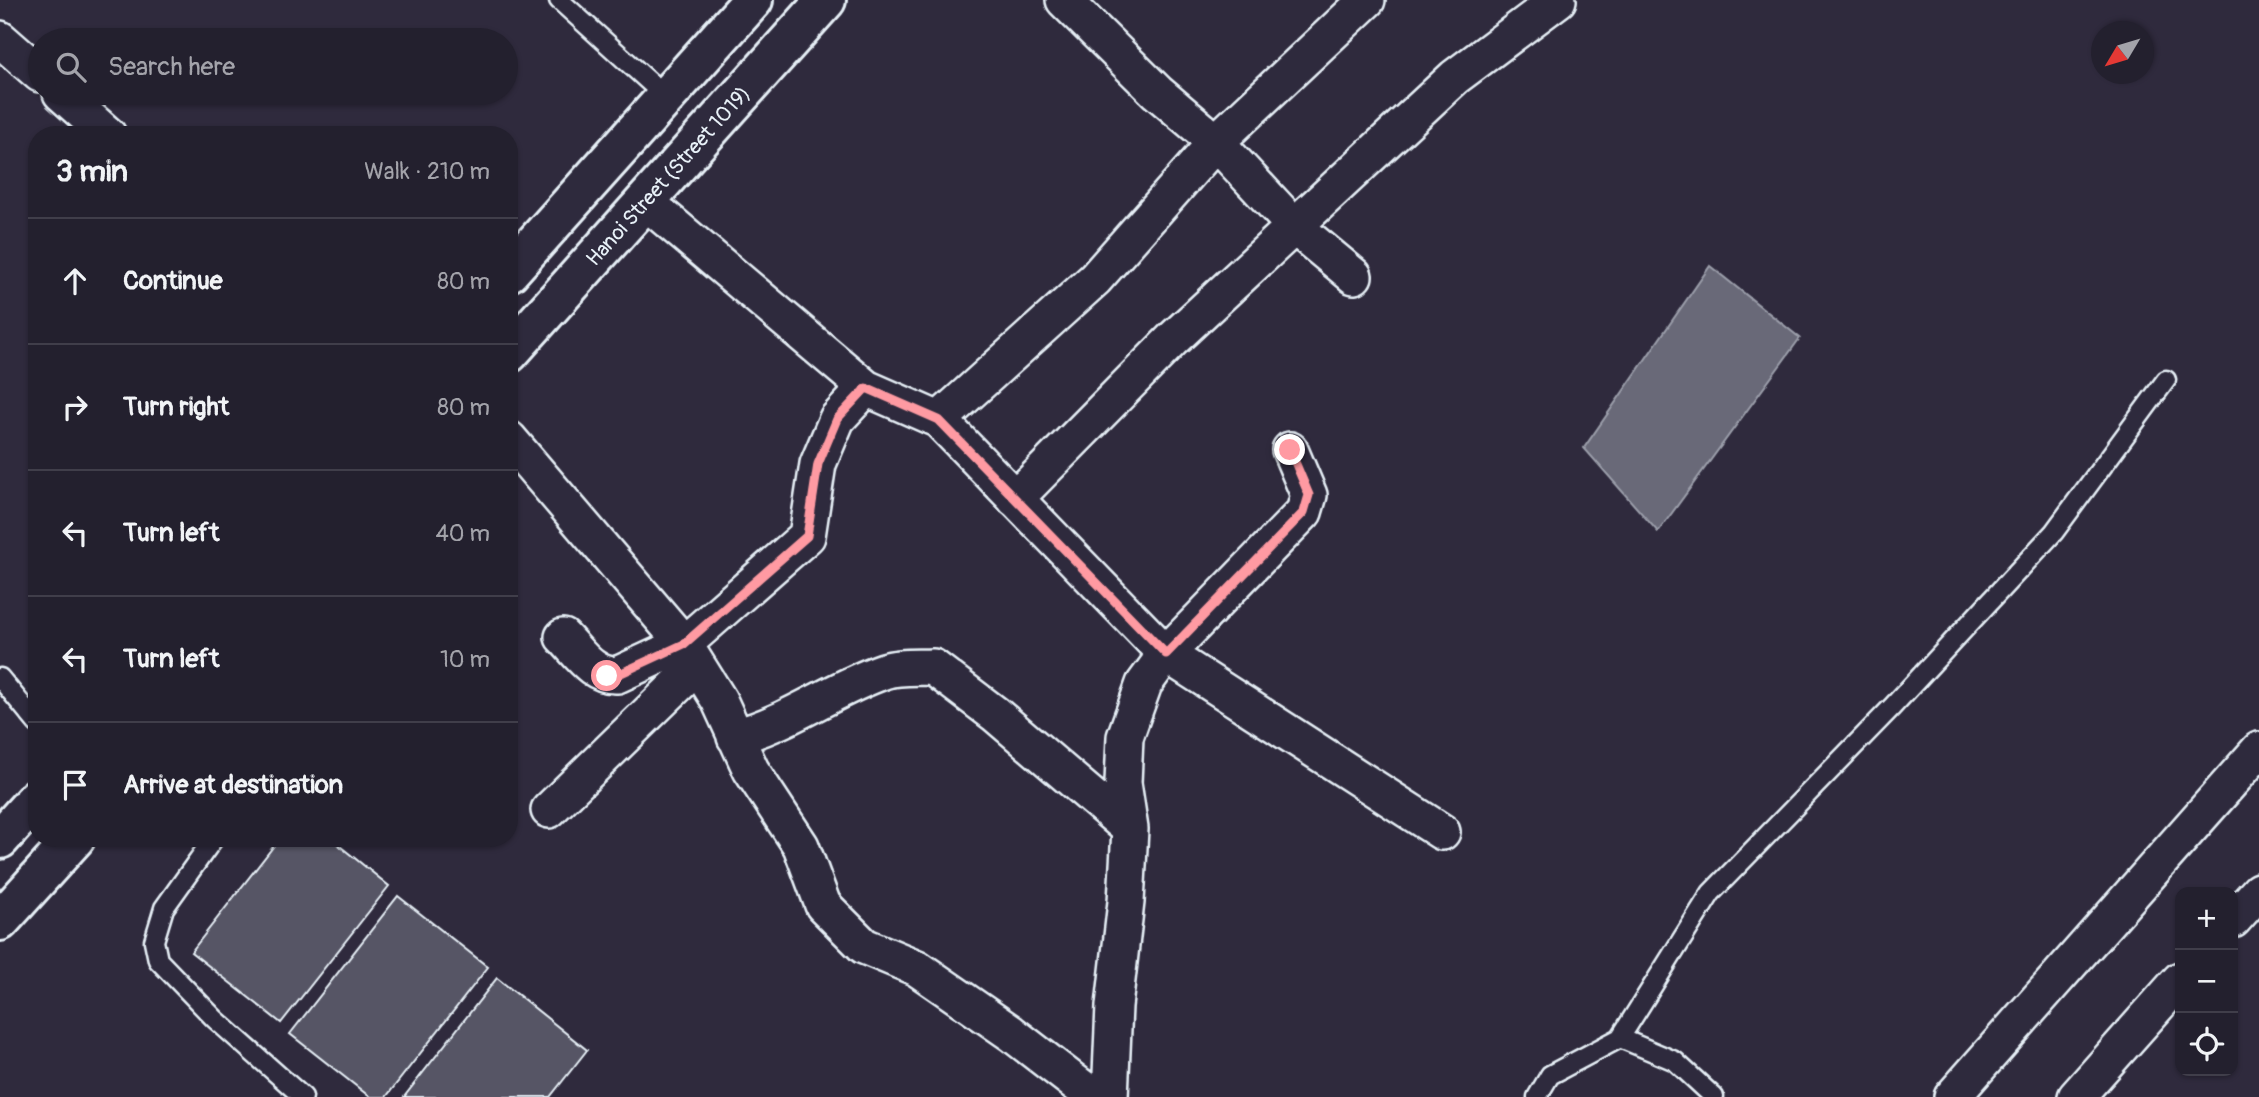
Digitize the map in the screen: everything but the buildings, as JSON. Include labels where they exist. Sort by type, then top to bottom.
[{"type":"main road","points":[[518,262],[753,0]]},
{"type":"main road","name":"Hanoi Street (Street 1019)","points":[[518,343],[826,0]]},
{"type":"main road","points":[[0,839],[28,808]]},
{"type":"main road","points":[[0,922],[67,847]]},
{"type":"street","points":[[1064,0],[1157,92],[1216,142],[1294,227],[1354,276]]},
{"type":"street","points":[[939,420],[1095,279],[1216,142],[1367,0]]},
{"type":"street","points":[[1015,499],[1173,339],[1455,77],[1558,0]]},
{"type":"street","points":[[0,38],[28,63]]},
{"type":"street","points":[[74,105],[98,126]]},
{"type":"street","points":[[645,201],[866,388],[939,420],[1166,654],[1442,832]]},
{"type":"street","points":[[549,810],[690,655],[807,536],[818,464],[837,419],[866,388]]},
{"type":"street","points":[[518,450],[690,655],[719,700],[751,770],[801,846],[823,905],[864,946],[917,968],[1012,1033],[1094,1097]]},
{"type":"street","points":[[1110,1097],[1114,1006],[1126,902],[1130,829],[1123,783],[1125,737],[1144,684],[1166,654],[1304,512],[1309,495],[1290,450]]},
{"type":"street","points":[[563,636],[597,673],[607,676],[690,655]]},
{"type":"street","points":[[735,737],[766,729],[887,670],[933,667],[1005,723],[1130,829]]},
{"type":"street","points":[[1952,1097],[2259,750]]},
{"type":"street","points":[[2238,914],[2259,891]]},
{"type":"street","points":[[2076,1097],[2175,986]]},
{"type":"lane","points":[[559,0],[666,97]]},
{"type":"lane","points":[[1537,1097],[1550,1075],[1620,1038],[1711,893],[2054,532],[2166,380]]},
{"type":"lane","points":[[0,678],[28,712]]},
{"type":"lane","points":[[208,847],[164,908],[154,941],[158,960],[215,1019],[303,1097]]},
{"type":"lane","points":[[1620,1038],[1675,1061],[1714,1097]]},
{"type":"water","points":[[1710,266],[1800,338],[1658,532],[1584,448]]},
{"type":"route","points":[[607,676],[617,675],[684,644],[807,536],[818,464],[837,419],[866,388],[939,420],[1166,654],[1309,504],[1309,495],[1290,450]]}]
